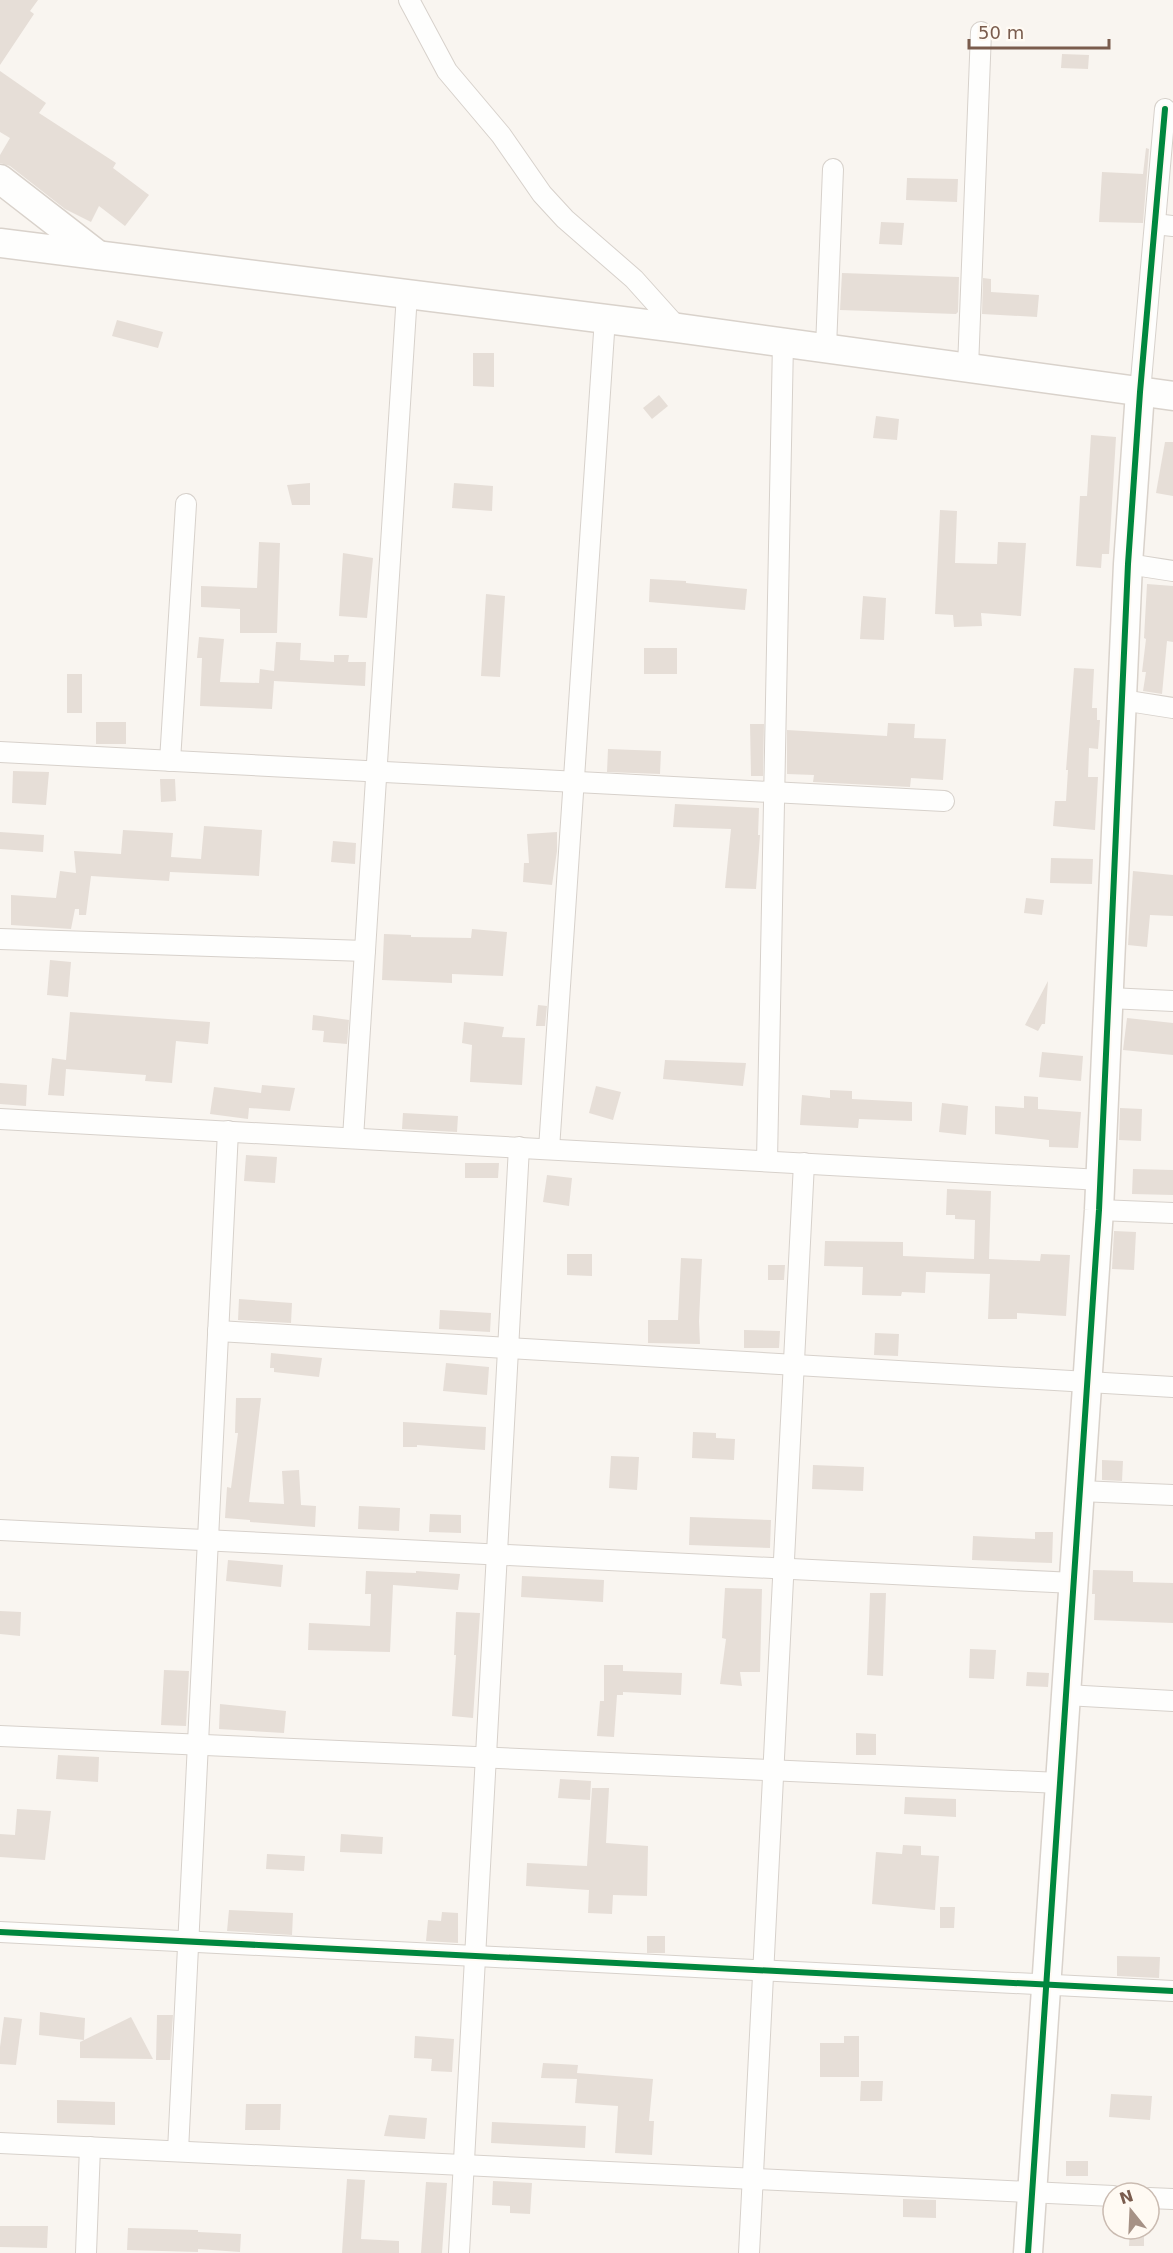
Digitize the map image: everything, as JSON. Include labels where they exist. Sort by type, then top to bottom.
[{"type":"street","points":[[409,0],[447,71],[501,135],[542,194],[565,219],[634,279],[678,328]]},
{"type":"street","points":[[968,368],[981,32]]},
{"type":"street","points":[[1028,2253],[1101,1179],[1128,564],[1140,392],[1164,225],[1165,109]]},
{"type":"street","points":[[826,348],[833,170]]},
{"type":"street","points":[[0,179],[101,256]]},
{"type":"street","points":[[0,243],[604,318],[1173,396]]},
{"type":"street","points":[[353,1138],[407,294]]},
{"type":"street","points":[[549,1149],[604,318]]},
{"type":"street","points":[[767,1161],[783,342]]},
{"type":"street","points":[[170,761],[186,504]]},
{"type":"street","points":[[1128,564],[1173,571]]},
{"type":"street","points":[[1122,700],[1173,708]]},
{"type":"street","points":[[0,752],[944,801]]},
{"type":"street","points":[[0,939],[365,951]]},
{"type":"street","points":[[1109,998],[1173,1001]]},
{"type":"street","points":[[0,1119],[1101,1179]]},
{"type":"street","points":[[178,2151],[228,1131]]},
{"type":"street","points":[[459,2253],[519,1147]]},
{"type":"street","points":[[748,2253],[804,1163]]},
{"type":"street","points":[[1099,1210],[1173,1213]]},
{"type":"street","points":[[218,1331],[1173,1388]]},
{"type":"street","points":[[1080,1491],[1173,1495]]},
{"type":"street","points":[[0,1530],[1074,1583]]},
{"type":"street","points":[[1066,1695],[1173,1701]]},
{"type":"street","points":[[0,1737],[1060,1783]]},
{"type":"street","points":[[0,1932],[1173,1991]]},
{"type":"street","points":[[0,2143],[1101,2195]]},
{"type":"street","points":[[86,2253],[90,2147]]},
{"type":"building","points":[[0,0],[38,0],[30,11],[34,14],[0,65]]},
{"type":"building","points":[[1062,54],[1089,55],[1088,69],[1061,68]]},
{"type":"building","points":[[0,71],[46,103],[39,113],[116,163],[113,168],[149,195],[125,226],[99,206],[91,222],[65,209],[10,166],[0,163],[0,155],[10,138],[0,132]]},
{"type":"building","points":[[1146,148],[1149,149],[1143,223],[1099,222],[1102,172],[1143,174]]},
{"type":"building","points":[[907,178],[958,179],[957,202],[906,200]]},
{"type":"building","points":[[881,222],[904,223],[902,245],[879,244]]},
{"type":"building","points":[[842,273],[959,277],[958,312],[956,314],[840,310]]},
{"type":"building","points":[[983,278],[991,279],[991,292],[1039,295],[1037,317],[982,314]]},
{"type":"building","points":[[117,320],[163,332],[158,348],[112,336]]},
{"type":"building","points":[[473,353],[494,353],[494,387],[473,386]]},
{"type":"building","points":[[659,395],[668,406],[652,419],[643,408]]},
{"type":"building","points":[[876,416],[899,419],[897,440],[873,438]]},
{"type":"building","points":[[1091,435],[1116,437],[1109,554],[1102,554],[1101,568],[1076,566],[1080,496],[1087,496]]},
{"type":"building","points":[[1165,442],[1173,442],[1173,496],[1156,493]]},
{"type":"building","points":[[310,483],[310,505],[292,505],[287,485]]},
{"type":"building","points":[[454,483],[493,486],[492,511],[452,508]]},
{"type":"building","points":[[940,510],[957,511],[955,563],[997,564],[998,542],[1026,543],[1021,616],[981,613],[982,626],[954,627],[953,615],[935,614]]},
{"type":"building","points":[[259,542],[280,543],[277,633],[240,633],[240,609],[201,607],[201,586],[257,588]]},
{"type":"building","points":[[343,553],[373,558],[367,618],[339,616]]},
{"type":"building","points":[[650,579],[747,589],[745,610],[649,602]]},
{"type":"building","points":[[1147,584],[1173,586],[1173,642],[1167,641],[1162,694],[1143,691],[1146,672],[1142,672],[1146,639],[1144,638]]},
{"type":"building","points":[[486,594],[505,596],[500,677],[481,676]]},
{"type":"building","points":[[863,596],[886,598],[884,640],[860,639]]},
{"type":"building","points":[[199,637],[224,639],[220,682],[259,683],[260,669],[274,671],[276,642],[301,643],[300,660],[334,662],[334,655],[349,655],[348,662],[366,662],[365,686],[274,681],[272,709],[200,706],[202,658],[197,658]]},
{"type":"building","points":[[644,648],[677,648],[677,674],[644,674]]},
{"type":"building","points":[[1074,668],[1094,669],[1092,708],[1097,708],[1097,720],[1100,720],[1098,749],[1089,748],[1088,777],[1098,777],[1095,830],[1053,826],[1055,801],[1066,801],[1068,770],[1066,770]]},
{"type":"building","points":[[67,674],[82,674],[82,713],[67,713]]},
{"type":"building","points":[[96,722],[126,722],[126,744],[96,744]]},
{"type":"building","points":[[888,723],[915,724],[914,738],[946,739],[943,780],[911,778],[910,787],[813,782],[814,775],[787,774],[787,730],[887,736]]},
{"type":"building","points":[[750,724],[764,724],[763,776],[751,776]]},
{"type":"building","points":[[608,749],[661,751],[660,774],[607,772]]},
{"type":"building","points":[[13,771],[49,772],[46,805],[12,803]]},
{"type":"building","points":[[160,779],[175,779],[176,801],[161,802]]},
{"type":"building","points":[[675,804],[759,808],[758,835],[760,835],[756,889],[725,888],[731,829],[673,827]]},
{"type":"building","points":[[204,826],[262,830],[259,876],[170,872],[169,881],[91,876],[86,915],[79,915],[79,909],[75,909],[71,929],[11,925],[11,895],[56,898],[60,871],[76,873],[74,851],[121,854],[123,830],[173,833],[171,857],[201,859]]},
{"type":"building","points":[[0,832],[44,835],[43,852],[0,849]]},
{"type":"building","points":[[557,832],[552,885],[523,882],[524,863],[529,863],[527,834]]},
{"type":"building","points":[[333,841],[356,843],[355,864],[331,862]]},
{"type":"building","points":[[1051,858],[1093,859],[1092,884],[1050,883]]},
{"type":"building","points":[[1133,871],[1173,875],[1173,916],[1150,915],[1147,947],[1128,945]]},
{"type":"building","points":[[1026,898],[1044,900],[1042,915],[1024,913]]},
{"type":"building","points":[[472,929],[507,932],[503,976],[452,974],[452,983],[382,980],[384,934],[471,938]]},
{"type":"building","points":[[50,960],[71,962],[68,997],[47,995]]},
{"type":"building","points":[[1048,981],[1045,1024],[1042,1024],[1038,1031],[1025,1025]]},
{"type":"building","points":[[538,1005],[547,1006],[545,1026],[536,1026]]},
{"type":"building","points":[[70,1012],[210,1022],[208,1044],[176,1041],[172,1083],[145,1081],[146,1075],[66,1069],[64,1096],[48,1095],[52,1058],[66,1060]]},
{"type":"building","points":[[313,1015],[349,1020],[347,1044],[323,1042],[324,1031],[312,1030]]},
{"type":"building","points":[[1127,1018],[1173,1023],[1173,1055],[1123,1050]]},
{"type":"building","points":[[464,1022],[504,1027],[502,1037],[525,1038],[522,1085],[470,1082],[472,1045],[462,1043]]},
{"type":"building","points":[[1042,1052],[1083,1056],[1081,1081],[1039,1077]]},
{"type":"building","points":[[665,1060],[746,1063],[743,1086],[663,1079]]},
{"type":"building","points":[[0,1083],[27,1085],[26,1106],[0,1104]]},
{"type":"building","points":[[262,1085],[295,1088],[290,1111],[249,1108],[248,1119],[210,1114],[214,1087],[261,1093]]},
{"type":"building","points":[[596,1086],[621,1092],[613,1120],[589,1113]]},
{"type":"building","points":[[830,1090],[852,1091],[852,1099],[912,1102],[912,1121],[859,1119],[858,1128],[800,1125],[802,1095],[830,1098]]},
{"type":"building","points":[[1024,1096],[1038,1097],[1038,1109],[1081,1112],[1078,1148],[1049,1147],[1049,1140],[995,1134],[995,1106],[1024,1108]]},
{"type":"building","points":[[942,1103],[968,1106],[966,1135],[939,1132]]},
{"type":"building","points":[[1120,1108],[1142,1109],[1141,1141],[1119,1140]]},
{"type":"building","points":[[403,1113],[458,1116],[457,1132],[402,1129]]},
{"type":"building","points":[[246,1155],[277,1157],[275,1183],[244,1181]]},
{"type":"building","points":[[465,1163],[499,1163],[498,1178],[465,1178]]},
{"type":"building","points":[[1133,1169],[1173,1170],[1173,1195],[1132,1194]]},
{"type":"building","points":[[547,1175],[572,1178],[569,1206],[543,1202]]},
{"type":"building","points":[[947,1189],[991,1191],[989,1259],[1040,1261],[1041,1254],[1070,1255],[1066,1316],[1017,1313],[1017,1319],[988,1319],[990,1274],[926,1272],[925,1293],[902,1292],[901,1296],[862,1295],[863,1267],[824,1266],[825,1241],[903,1242],[903,1256],[974,1259],[975,1220],[955,1219],[955,1215],[946,1215]]},
{"type":"building","points":[[1114,1231],[1136,1232],[1134,1270],[1112,1269]]},
{"type":"building","points":[[567,1254],[592,1254],[592,1276],[567,1275]]},
{"type":"building","points":[[681,1258],[702,1259],[700,1344],[648,1343],[648,1320],[678,1320]]},
{"type":"building","points":[[768,1265],[785,1265],[784,1280],[768,1280]]},
{"type":"building","points":[[239,1299],[292,1303],[291,1323],[238,1320]]},
{"type":"building","points":[[440,1310],[491,1313],[490,1332],[439,1329]]},
{"type":"building","points":[[744,1330],[780,1331],[779,1348],[744,1348]]},
{"type":"building","points":[[875,1333],[899,1334],[898,1356],[874,1355]]},
{"type":"building","points":[[271,1353],[322,1358],[319,1377],[274,1372],[274,1368],[270,1368]]},
{"type":"building","points":[[446,1363],[489,1367],[487,1395],[443,1391]]},
{"type":"building","points":[[236,1398],[261,1398],[249,1502],[284,1504],[282,1471],[299,1470],[301,1505],[316,1506],[315,1527],[225,1518],[227,1487],[231,1488],[238,1433],[235,1433]]},
{"type":"building","points":[[403,1422],[486,1427],[485,1450],[417,1445],[417,1447],[403,1447]]},
{"type":"building","points":[[693,1432],[716,1433],[716,1438],[735,1439],[734,1460],[692,1458]]},
{"type":"building","points":[[611,1456],[639,1457],[637,1490],[609,1488]]},
{"type":"building","points":[[1102,1460],[1123,1461],[1122,1481],[1102,1480]]},
{"type":"building","points":[[813,1465],[864,1467],[863,1491],[812,1489]]},
{"type":"building","points":[[359,1506],[400,1508],[399,1531],[358,1529]]},
{"type":"building","points":[[430,1514],[461,1515],[461,1533],[429,1532]]},
{"type":"building","points":[[690,1517],[771,1520],[770,1548],[689,1545]]},
{"type":"building","points":[[1035,1532],[1053,1532],[1052,1563],[972,1560],[973,1536],[1035,1539]]},
{"type":"building","points":[[228,1560],[283,1565],[281,1587],[226,1581]]},
{"type":"building","points":[[1093,1570],[1133,1571],[1133,1582],[1173,1583],[1173,1623],[1094,1620]]},
{"type":"building","points":[[366,1571],[460,1574],[458,1590],[393,1585],[390,1652],[308,1650],[309,1623],[370,1626],[371,1594],[365,1594]]},
{"type":"building","points":[[522,1576],[604,1580],[603,1602],[521,1597]]},
{"type":"building","points":[[725,1588],[762,1589],[760,1672],[740,1672],[742,1686],[720,1684],[726,1639],[722,1638]]},
{"type":"building","points":[[870,1593],[886,1593],[883,1676],[867,1675]]},
{"type":"building","points":[[0,1611],[21,1612],[20,1636],[0,1634]]},
{"type":"building","points":[[456,1612],[480,1613],[473,1718],[452,1716]]},
{"type":"building","points":[[970,1649],[996,1650],[994,1679],[969,1678]]},
{"type":"building","points":[[604,1665],[623,1665],[623,1671],[682,1673],[681,1695],[623,1692],[623,1695],[617,1695],[614,1737],[597,1736],[600,1701],[604,1701]]},
{"type":"building","points":[[164,1670],[189,1671],[186,1726],[161,1725]]},
{"type":"building","points":[[1027,1672],[1049,1673],[1048,1687],[1026,1686]]},
{"type":"building","points":[[220,1704],[286,1711],[284,1733],[219,1729]]},
{"type":"building","points":[[856,1733],[876,1734],[876,1755],[856,1755]]},
{"type":"building","points":[[58,1755],[99,1757],[98,1782],[56,1779]]},
{"type":"building","points":[[560,1779],[591,1781],[590,1800],[558,1798]]},
{"type":"building","points":[[592,1788],[609,1788],[606,1843],[648,1846],[647,1896],[613,1895],[612,1914],[588,1913],[589,1890],[526,1886],[527,1863],[587,1866]]},
{"type":"building","points":[[905,1797],[956,1799],[956,1817],[904,1814]]},
{"type":"building","points":[[17,1809],[51,1811],[45,1860],[0,1857],[0,1834],[15,1835]]},
{"type":"building","points":[[341,1834],[383,1837],[382,1854],[340,1852]]},
{"type":"building","points":[[903,1845],[921,1846],[921,1855],[939,1856],[935,1910],[872,1904],[876,1852],[902,1854]]},
{"type":"building","points":[[267,1854],[305,1856],[304,1871],[266,1869]]},
{"type":"building","points":[[940,1907],[955,1907],[954,1928],[940,1928]]},
{"type":"building","points":[[229,1910],[293,1913],[292,1935],[227,1931]]},
{"type":"building","points":[[442,1912],[458,1913],[458,1943],[426,1941],[428,1920],[441,1921]]},
{"type":"building","points":[[647,1936],[665,1936],[665,1953],[647,1953]]},
{"type":"building","points":[[1117,1956],[1160,1957],[1159,1978],[1117,1976]]},
{"type":"building","points":[[40,2012],[85,2018],[84,2040],[39,2035]]},
{"type":"building","points":[[157,2015],[173,2015],[170,2060],[156,2060]]},
{"type":"building","points":[[4,2017],[22,2019],[16,2065],[0,2064]]},
{"type":"building","points":[[131,2017],[153,2059],[80,2058],[80,2042]]},
{"type":"building","points":[[415,2036],[454,2039],[452,2072],[431,2071],[432,2059],[414,2058]]},
{"type":"building","points":[[844,2036],[859,2036],[859,2077],[820,2077],[820,2043],[844,2043]]},
{"type":"building","points":[[543,2063],[578,2065],[577,2073],[653,2079],[649,2121],[654,2121],[652,2155],[615,2153],[618,2106],[575,2103],[577,2079],[541,2078]]},
{"type":"building","points":[[861,2081],[883,2081],[882,2101],[860,2101]]},
{"type":"building","points":[[1111,2094],[1152,2096],[1150,2120],[1109,2117]]},
{"type":"building","points":[[57,2100],[115,2102],[115,2125],[57,2123]]},
{"type":"building","points":[[246,2104],[281,2104],[280,2130],[245,2130]]},
{"type":"building","points":[[389,2115],[427,2118],[425,2139],[384,2136]]},
{"type":"building","points":[[492,2122],[586,2126],[585,2148],[491,2143]]},
{"type":"building","points":[[1066,2161],[1088,2161],[1088,2176],[1066,2176]]},
{"type":"building","points":[[347,2179],[365,2180],[361,2239],[399,2241],[399,2253],[342,2253]]},
{"type":"building","points":[[493,2181],[532,2183],[530,2214],[510,2213],[510,2206],[492,2205]]},
{"type":"building","points":[[426,2182],[447,2183],[442,2253],[421,2253]]},
{"type":"building","points":[[903,2199],[936,2200],[936,2218],[903,2217]]},
{"type":"building","points":[[0,2226],[48,2226],[47,2248],[0,2247]]},
{"type":"building","points":[[128,2228],[241,2234],[240,2252],[198,2249],[198,2252],[127,2250]]},
{"type":"building","points":[[1129,2241],[1144,2241],[1144,2246],[1129,2246]]},
{"type":"cycle path","points":[[1028,2253],[1099,1210],[1128,564],[1140,392],[1165,109]]},
{"type":"cycle path","points":[[0,1932],[1173,1991]]}]
